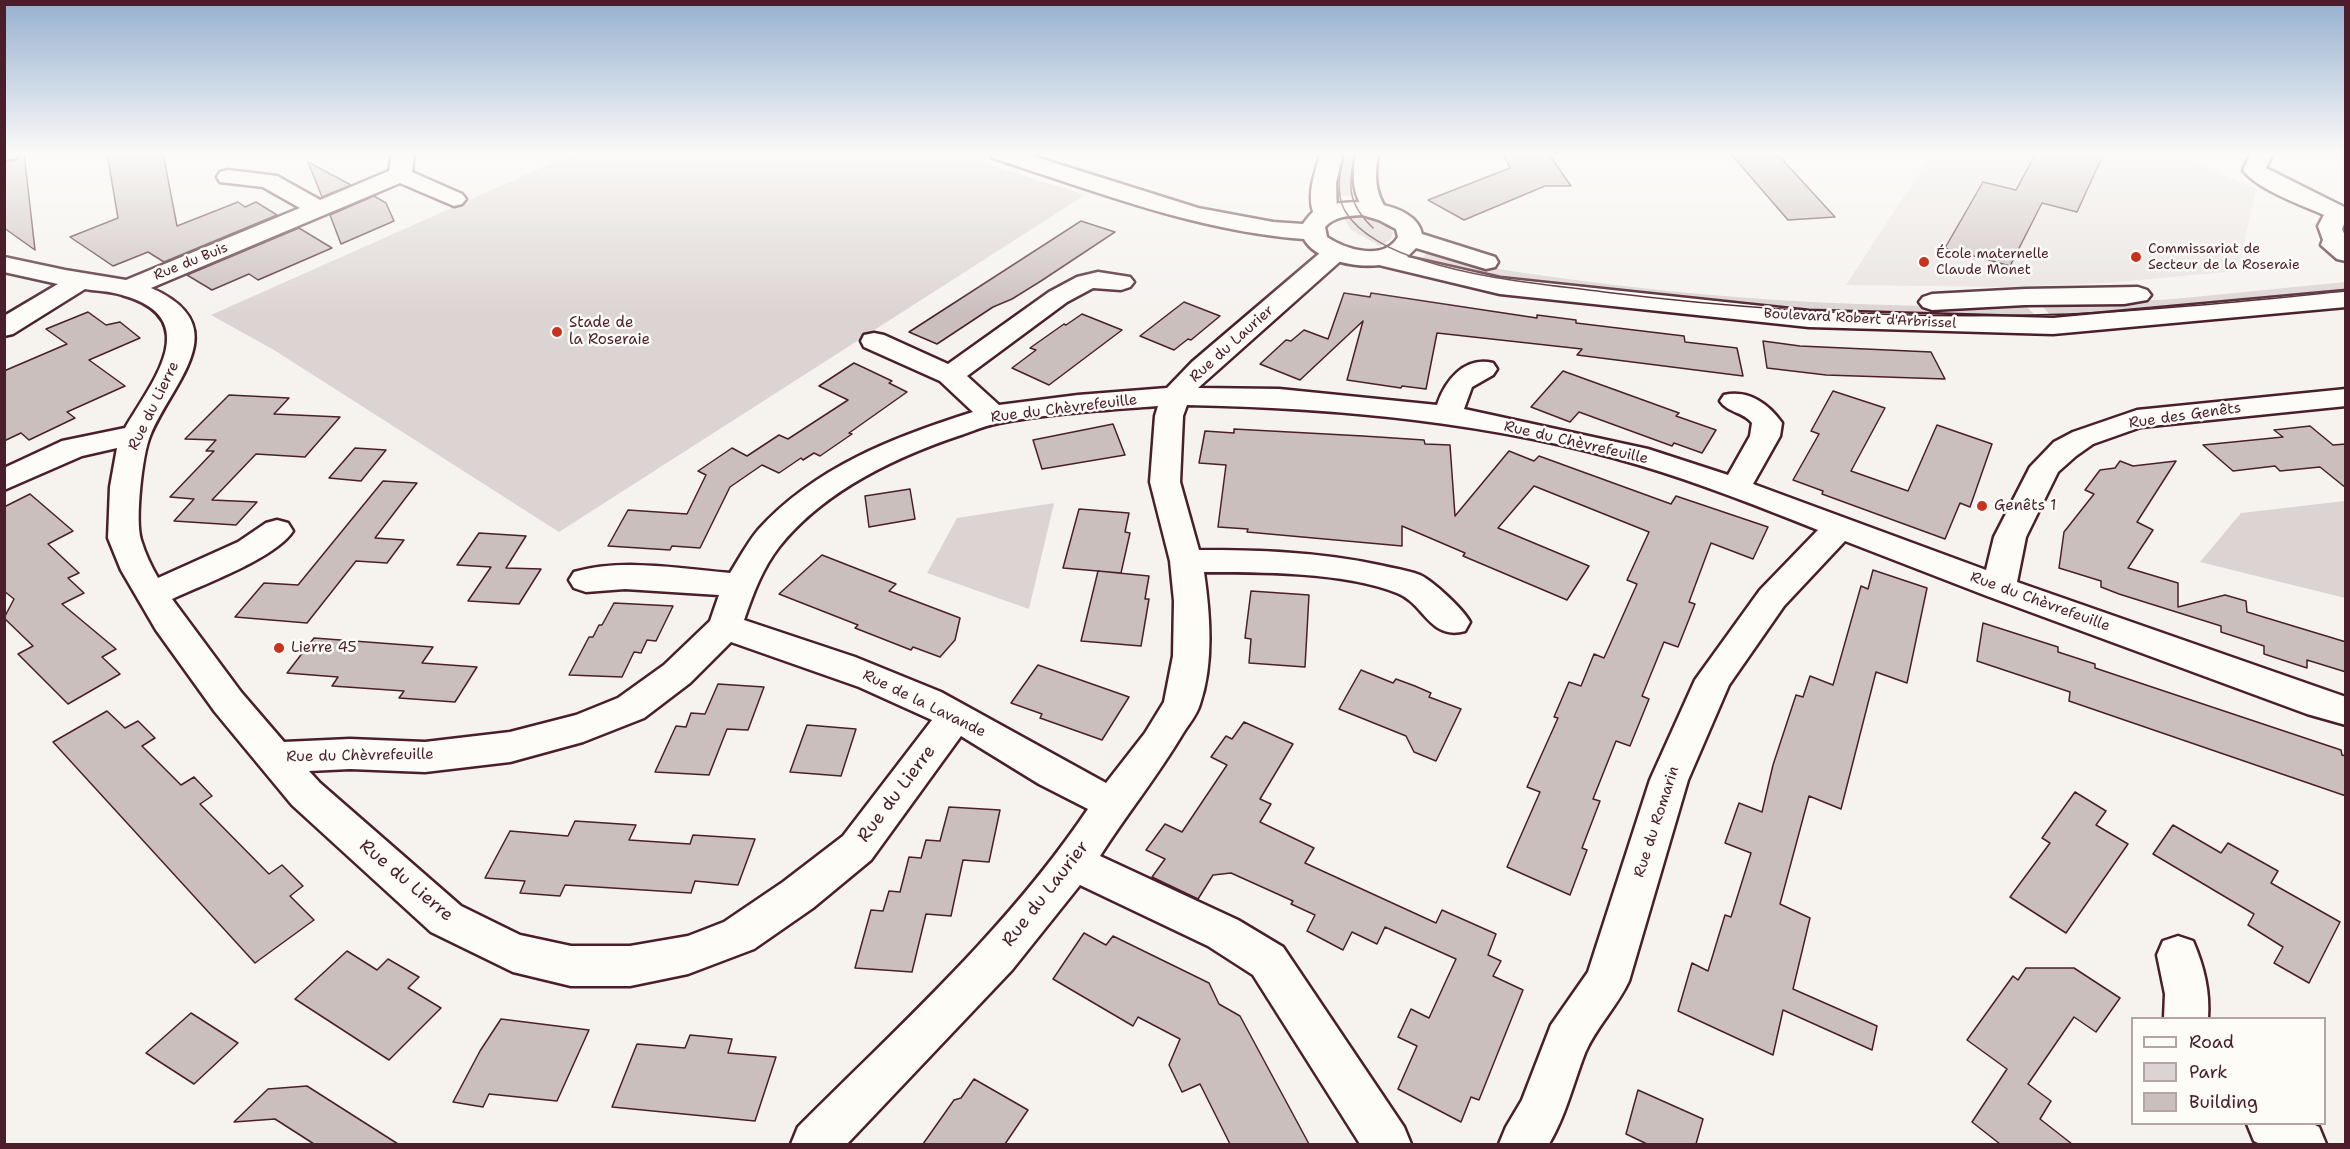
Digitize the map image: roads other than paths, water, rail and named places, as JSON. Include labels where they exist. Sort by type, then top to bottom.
[{"type":"street","points":[[314,207],[320,210]]},
{"type":"street","name":"Rue du Buis","points":[[129,288],[326,207]]},
{"type":"street","points":[[1169,207],[1283,231],[1322,230],[1344,209],[1375,210],[1399,219],[1406,226],[1410,238],[1398,251],[1377,257]]},
{"type":"street","points":[[1217,207],[1322,230]]},
{"type":"street","points":[[1321,207],[1322,230]]},
{"type":"street","points":[[1372,207],[1375,210]]},
{"type":"street","points":[[2326,207],[2342,214],[2329,224],[2329,232],[2342,246]]},
{"type":"street","name":"Boulevard Robert d'Arbrissel","points":[[1322,230],[1349,256],[1377,257],[1500,286],[1809,319],[2053,326],[2346,299]]},
{"type":"street","name":"Rue du Laurier","points":[[815,1144],[997,956],[1074,863],[1113,803],[1158,743],[1182,704],[1191,656],[1191,601],[1186,561],[1166,482],[1169,416],[1175,396],[1322,230]]},
{"type":"street","name":"Boulevard Robert d'Arbrissel","points":[[1410,238],[1484,262],[1530,269],[1702,291],[1826,300],[1963,302],[2026,297],[2093,298],[2346,276]]},
{"type":"street","name":"Rue du Lierre","points":[[4,264],[80,281],[129,288],[161,302],[175,318],[182,336],[178,361],[136,435],[128,460],[124,488],[124,538],[137,570],[228,702],[306,794],[446,919],[513,953],[571,966],[630,966],[688,955],[739,936],[798,895],[857,848],[956,716]]},
{"type":"street","points":[[950,375],[1058,297],[1086,282],[1098,280],[1121,282]]},
{"type":"street","points":[[4,328],[80,281]]},
{"type":"street","points":[[874,341],[950,375],[993,416]]},
{"type":"street","points":[[1448,416],[1461,381],[1470,373],[1483,369]]},
{"type":"street","name":"Rue du Chèvrefeuille","points":[[273,757],[350,754],[425,757],[510,747],[583,728],[632,708],[677,674],[725,627],[739,585],[768,539],[809,499],[848,473],[915,440],[993,416],[1077,404],[1175,396],[1279,398],[1448,416],[1648,458],[1736,488],[1999,588],[2320,704],[2346,711]]},
{"type":"street","points":[[1734,401],[1759,412],[1767,423],[1765,436],[1736,488]]},
{"type":"street","name":"Rue des Genêts","points":[[1999,588],[2010,537],[2045,467],[2065,449],[2083,438],[2137,419],[2338,404]]},
{"type":"street","points":[[4,480],[73,448],[136,435]]},
{"type":"street","name":"Rue du Romarin","points":[[1524,1144],[1541,1113],[1568,1040],[1607,981],[1669,780],[1713,680],[1772,598],[1839,528]]},
{"type":"street","points":[[152,594],[249,550],[277,531]]},
{"type":"street","points":[[1186,561],[1269,561],[1350,570],[1410,584],[1453,622]]},
{"type":"street","points":[[586,580],[625,577],[739,585]]},
{"type":"street","name":"Rue de la Lavande","points":[[725,627],[842,664],[956,716],[1079,789],[1113,803]]},
{"type":"street","points":[[1074,863],[1223,933],[1268,961],[1387,1144]]},
{"type":"street","points":[[2178,955],[2187,994],[2186,1017]]},
{"type":"street","points":[[2273,1125],[2302,1144]]},
{"type":"tram line","points":[[1343,207],[1360,228],[1379,242],[1412,257],[1444,267],[1535,283],[1662,299],[1778,309],[1895,315],[2012,316],[2104,312],[2346,291]]},
{"type":"tram line","points":[[1356,207],[1373,228]]},
{"type":"place","name":"Commissariat de Secteur de la Roseraie","points":[[2136,257]]},
{"type":"place","name":"École maternelle Claude Monet","points":[[1924,262]]},
{"type":"place","name":"Stade de la Roseraie","points":[[557,332]]},
{"type":"place","name":"Genêts 1","points":[[1982,506]]},
{"type":"place","name":"Lierre 45","points":[[279,648]]}]
